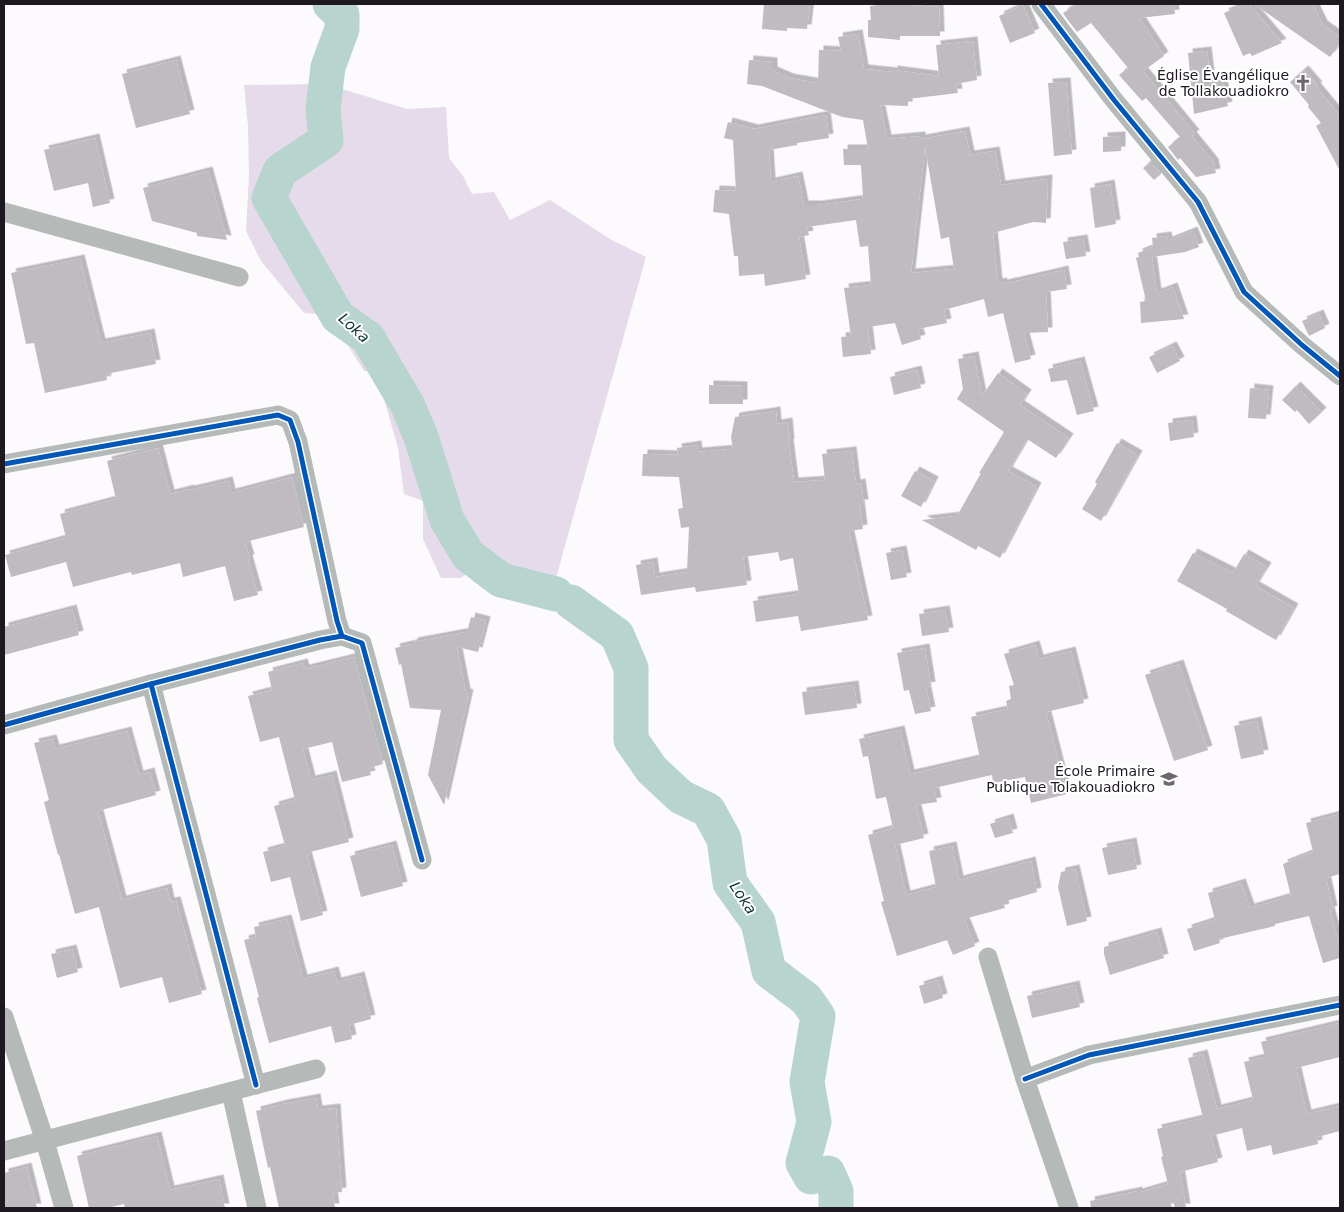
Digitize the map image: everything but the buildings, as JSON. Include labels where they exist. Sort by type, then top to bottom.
[{"type":"street","points":[[1041,4],[1114,100],[1198,202],[1244,292],[1302,345],[1340,376]]},
{"type":"street","points":[[4,212],[239,276]]},
{"type":"street","points":[[4,464],[278,415],[290,420],[298,442],[337,621],[342,636]]},
{"type":"street","points":[[4,724],[320,640],[342,636],[362,642],[422,860]]},
{"type":"street","points":[[151,684],[256,1085]]},
{"type":"street","points":[[988,957],[1024,1079],[1069,1208]]},
{"type":"street","points":[[1024,1079],[1089,1055],[1340,1005]]},
{"type":"street","points":[[4,1016],[45,1141],[64,1208]]},
{"type":"street","points":[[4,1151],[316,1069]]},
{"type":"street","points":[[231,1092],[257,1208]]},
{"type":"shaded area","points":[[326,84],[407,109],[446,107],[449,158],[463,176],[472,194],[494,192],[510,220],[550,200],[610,239],[646,257],[554,585],[520,577],[480,564],[461,578],[441,578],[423,539],[423,501],[404,494],[398,448],[376,371],[364,371],[329,315],[304,313],[261,261],[246,231],[249,176],[248,126],[244,85]]},
{"type":"waterway","name":"Loka","points":[[330,4],[342,15],[342,29],[328,67],[323,109],[326,140],[280,171],[269,198],[338,317],[368,338],[408,406],[421,437],[447,520],[468,555],[501,580],[556,594]]},
{"type":"waterway","name":"Loka","points":[[571,602],[617,635],[631,668],[631,740],[652,770],[681,797],[708,810],[724,839],[730,883],[758,922],[769,971],[806,999],[818,1016],[807,1082],[814,1122],[803,1163],[811,1177],[828,1173],[836,1191],[836,1208]]},
{"type":"cycle path","points":[[1041,4],[1114,100],[1198,202],[1244,292],[1302,345],[1340,376]]},
{"type":"cycle path","points":[[4,464],[278,415],[290,420],[298,442],[337,621],[342,636]]},
{"type":"cycle path","points":[[4,725],[151,684],[342,636],[362,643],[422,860]]},
{"type":"cycle path","points":[[151,684],[256,1085]]},
{"type":"cycle path","points":[[1025,1079],[1089,1055],[1340,1005]]},
{"type":"place","name":"Église Évangélique de Tollakouadiokro","points":[[1303,83]]},
{"type":"place","name":"École Primaire Publique Tolakouadiokro","points":[[1169,779]]}]
